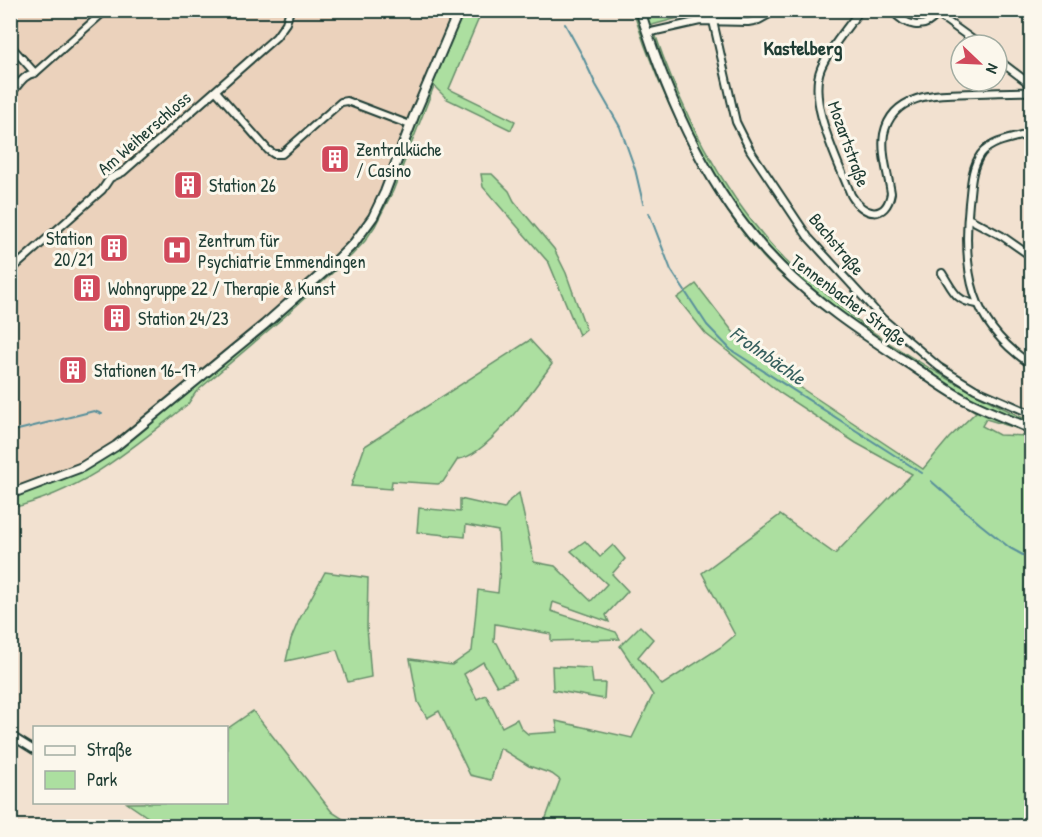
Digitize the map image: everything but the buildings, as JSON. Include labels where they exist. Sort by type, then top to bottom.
[{"type":"street","points":[[12,90],[29,74],[35,73],[106,10]]},
{"type":"street","name":"Am Weiherschloss","points":[[10,271],[102,190],[110,178],[123,172],[276,37],[286,22],[290,10]]},
{"type":"street","points":[[10,494],[82,467],[116,446],[264,325],[354,243],[373,217],[385,192],[410,125],[459,10]]},
{"type":"street","name":"Tennenbacher Straße","points":[[640,10],[660,71],[705,166],[742,222],[781,268],[818,300],[881,346],[967,401],[1032,429]]},
{"type":"street","points":[[704,10],[713,21]]},
{"type":"street","points":[[647,33],[700,21],[748,22],[759,20],[777,10]]},
{"type":"street","name":"Mozartstraße","points":[[860,10],[822,66],[817,90],[821,115],[851,195],[857,206],[864,211],[882,210],[890,200],[891,193],[883,142],[888,123],[900,106],[916,98],[940,94],[1031,92]]},
{"type":"street","points":[[892,10],[906,24],[922,26],[933,19],[937,12],[964,33]]},
{"type":"street","name":"Bachstraße","points":[[713,21],[736,122],[750,150],[808,237],[883,319],[939,367],[975,389],[1032,414]]},
{"type":"street","points":[[10,45],[35,73]]},
{"type":"street","points":[[1009,68],[1026,81],[1031,92]]},
{"type":"street","name":"Am Weiherschloss","points":[[216,91],[267,150],[278,154],[282,154],[341,102],[347,101],[410,125]]},
{"type":"street","points":[[1032,133],[990,146],[982,153],[976,164],[968,218],[967,266],[977,304],[1006,344],[1032,365]]},
{"type":"street","points":[[968,218],[1002,236],[1032,257]]},
{"type":"street","points":[[942,273],[958,299],[965,303],[977,304]]},
{"type":"street","points":[[10,735],[33,749]]},
{"type":"shaded area","name":"Zentrum für Psychiatrie Emmendingen","points":[[11,11],[455,11],[378,204],[357,236],[331,263],[164,405],[100,453],[54,476],[11,490]]},
{"type":"green space","points":[[455,11],[482,11],[449,89],[515,121],[511,130],[447,99],[434,86],[393,191],[375,226],[352,255],[196,392],[188,404],[126,452],[61,491],[11,508],[10,490],[54,476],[100,453],[164,405],[331,263],[357,236],[378,204]]},
{"type":"green space","points":[[633,11],[676,11],[678,18],[652,25],[690,120],[742,208],[785,260],[854,318],[892,345],[950,380],[1031,422],[1031,826],[543,826],[560,780],[552,774],[529,766],[500,748],[491,780],[470,775],[439,711],[427,718],[418,702],[410,659],[452,665],[472,651],[478,590],[498,593],[500,567],[498,531],[466,525],[465,537],[417,532],[419,508],[460,512],[460,499],[504,509],[519,493],[534,562],[555,566],[591,601],[607,584],[571,551],[585,541],[600,557],[613,545],[625,559],[612,574],[628,591],[606,615],[609,622],[553,602],[551,611],[616,632],[620,639],[551,641],[551,634],[495,624],[494,642],[497,643],[515,679],[497,686],[483,662],[464,674],[477,699],[486,695],[502,727],[517,719],[521,728],[528,734],[558,732],[556,721],[632,738],[653,695],[620,646],[640,626],[653,639],[638,657],[662,685],[721,647],[735,635],[702,573],[780,515],[835,554],[912,474],[856,443],[780,393],[706,334],[677,298],[696,284],[740,341],[804,390],[923,469],[949,438],[976,412],[821,307],[764,258],[743,233],[704,174],[656,75]],"holes":[[[986,419],[1029,432],[1028,436],[999,435],[982,426]]]},
{"type":"green space","points":[[481,174],[492,174],[509,191],[514,201],[554,249],[566,273],[586,329],[579,335],[549,263],[483,187]]},
{"type":"green space","points":[[530,340],[552,364],[496,435],[469,456],[458,459],[443,482],[438,484],[392,481],[391,489],[351,486],[365,446]]},
{"type":"green space","points":[[325,572],[368,578],[367,627],[371,677],[348,682],[337,650],[286,661],[298,622]]},
{"type":"green space","points":[[552,666],[591,668],[593,683],[605,683],[604,699],[553,690]]},
{"type":"green space","points":[[253,711],[332,812],[354,826],[161,826],[128,804],[228,804],[228,728]]},
{"type":"waterway","name":"Frohnbächle","points":[[565,24],[620,127],[635,169],[643,203]]},
{"type":"waterway","name":"Frohnbächle","points":[[649,213],[671,270],[707,325],[731,350],[922,473]]},
{"type":"waterway","points":[[10,432],[94,411],[102,414]]},
{"type":"waterway","name":"Frohnbächle","points":[[931,481],[1010,548],[1032,560]]},
{"type":"place","name":"Zentralküche / Casino","points":[[335,159]]},
{"type":"place","name":"Station 26","points":[[188,185]]},
{"type":"place","name":"Station 20/21","points":[[114,248]]},
{"type":"place","name":"Zentrum für Psychiatrie Emmendingen","points":[[177,250]]},
{"type":"place","name":"Wohngruppe 22 / Therapie & Kunst","points":[[87,288]]},
{"type":"place","name":"Station 24/23","points":[[117,318]]},
{"type":"place","name":"Stationen 16-17","points":[[73,370]]},
{"type":"district","name":"Kastelberg","points":[[803,47]]}]
